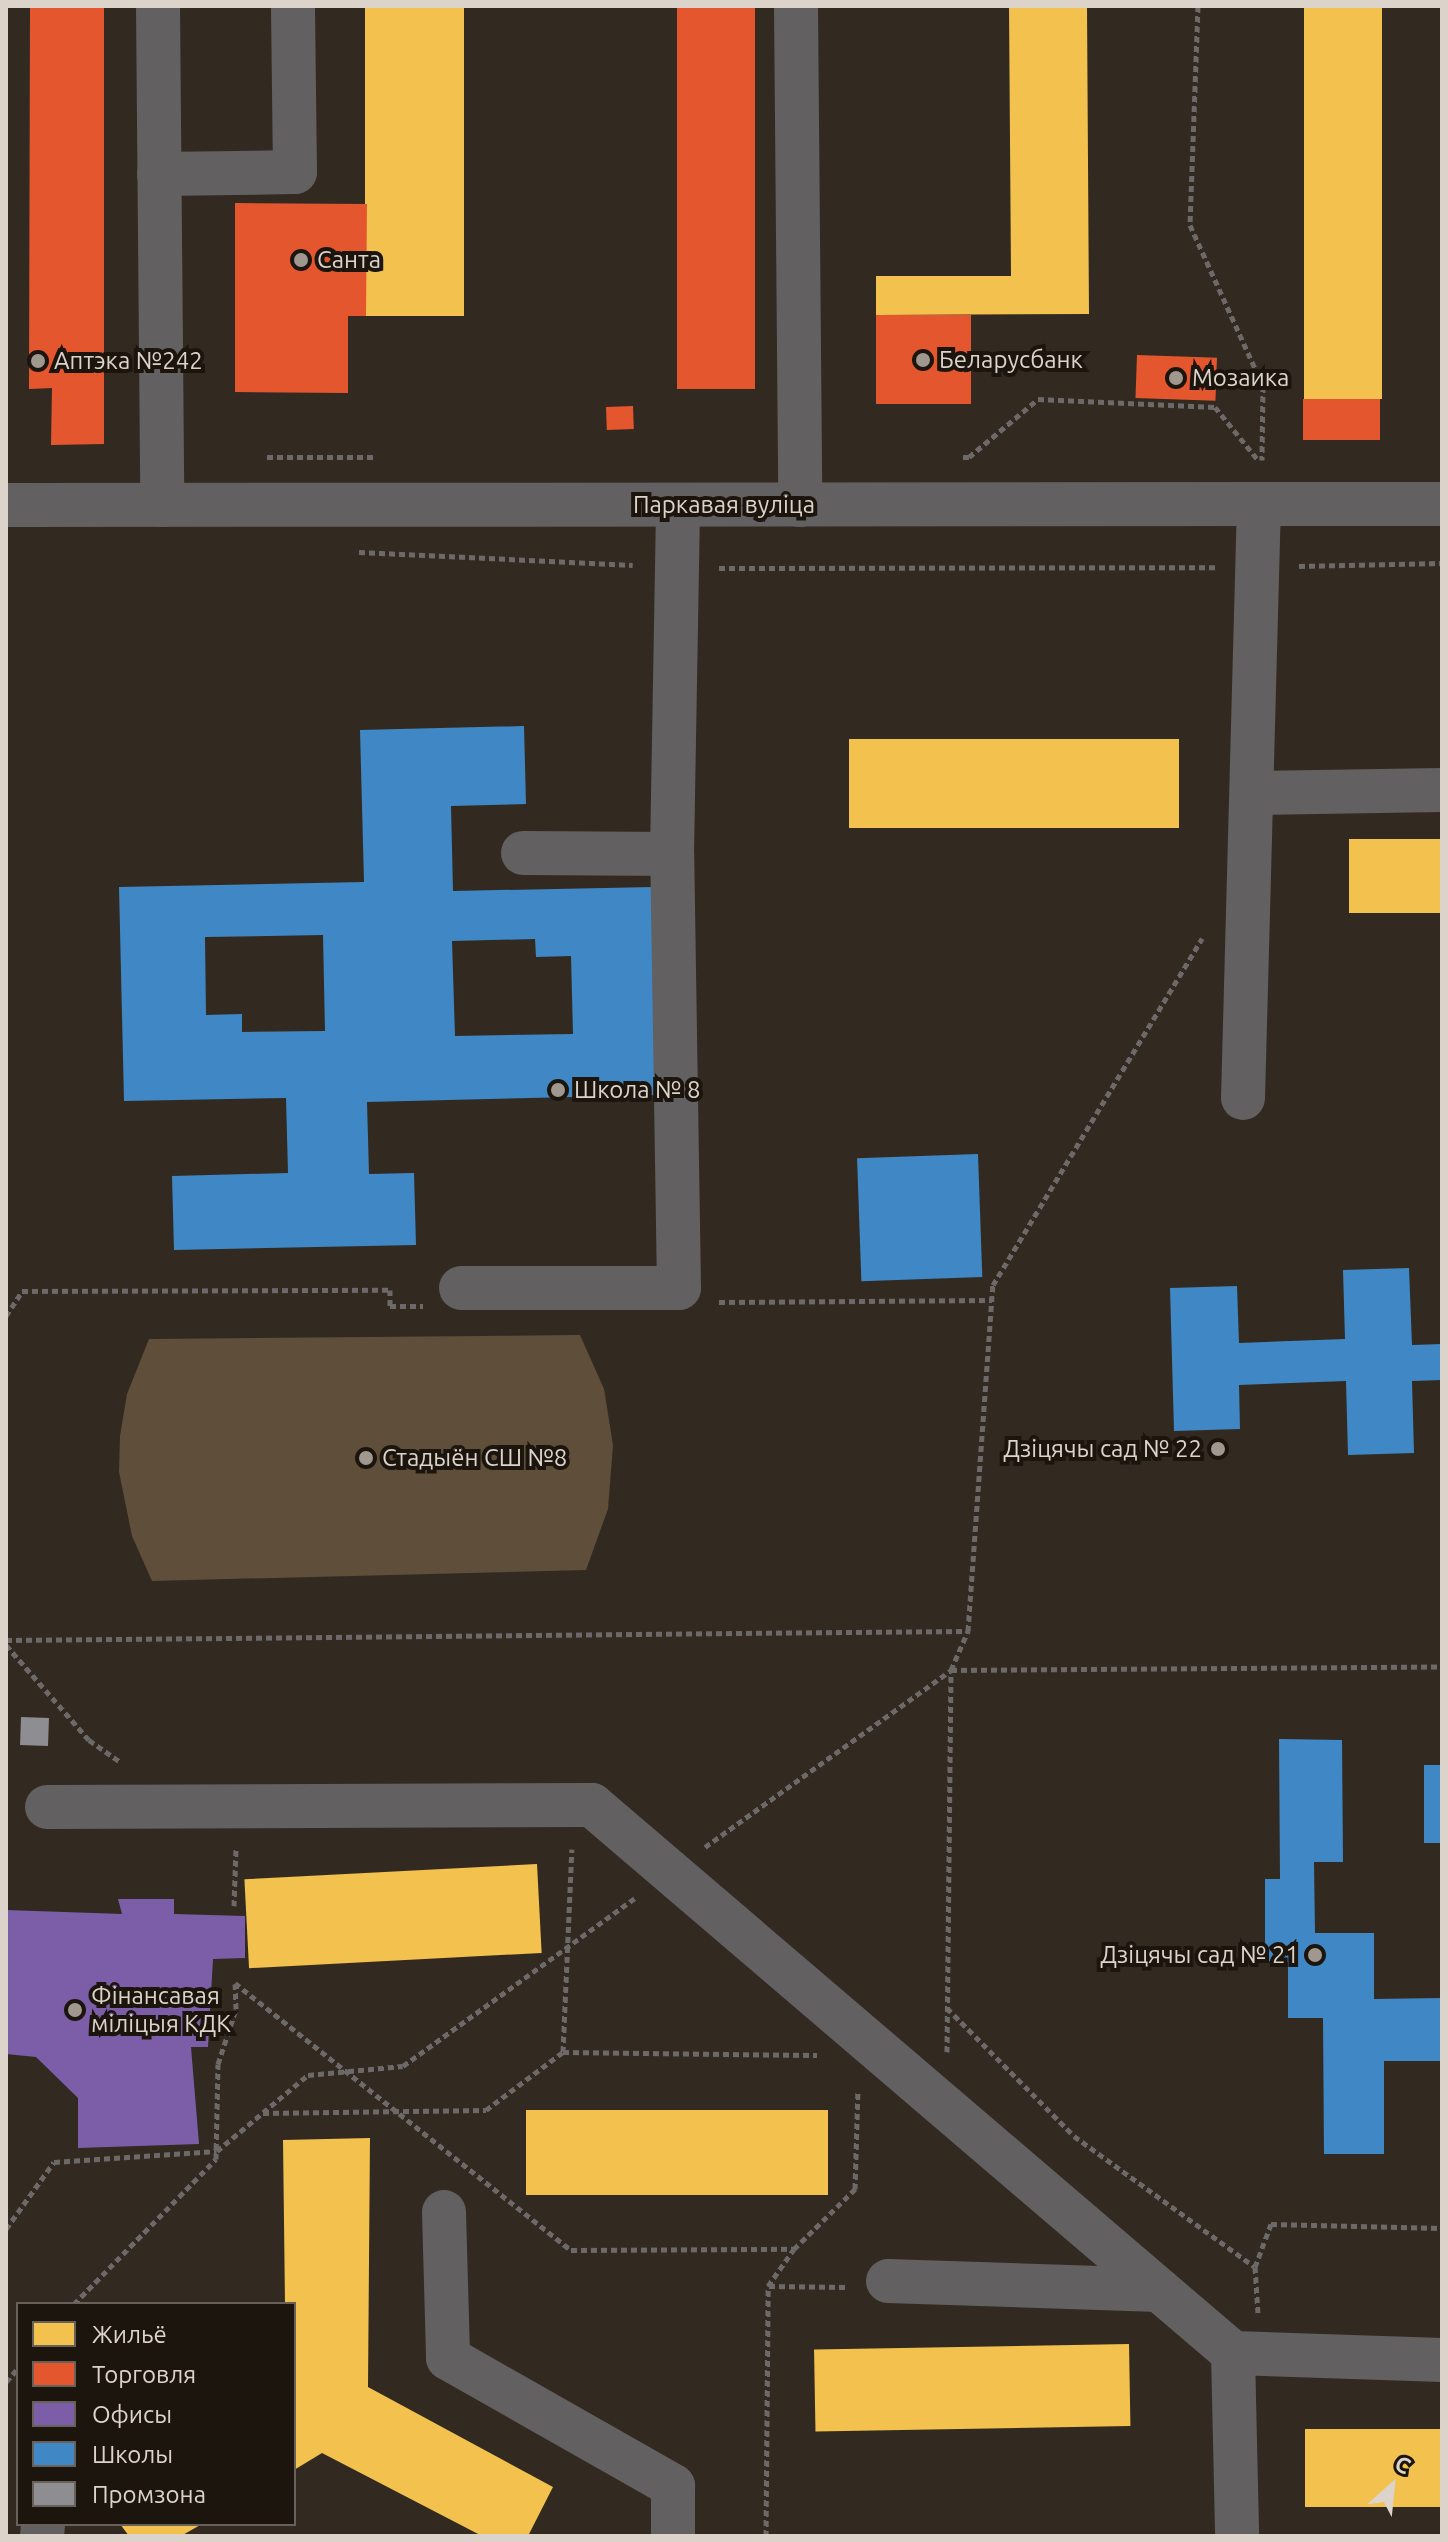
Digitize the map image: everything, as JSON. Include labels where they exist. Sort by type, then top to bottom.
[{"type":"street","points":[[158,6],[162,505]]},
{"type":"street","points":[[159,174],[295,172],[293,6]]},
{"type":"street","points":[[796,6],[800,505]]},
{"type":"street","points":[[1243,1098],[1259,504]]},
{"type":"street","name":"Паркавая вуліца","points":[[6,505],[1442,504]]},
{"type":"street","points":[[461,1288],[679,1288],[672,854],[678,505]]},
{"type":"street","points":[[1253,793],[1442,790]]},
{"type":"street","points":[[523,853],[672,854]]},
{"type":"street","points":[[47,1807],[592,1805],[1159,2290],[1246,2354],[1442,2360]]},
{"type":"street","points":[[444,2212],[448,2358],[673,2486],[673,2536]]},
{"type":"street","points":[[870,2284],[1159,2290]]},
{"type":"street","points":[[1237,2536],[1246,2354]]},
{"type":"path","points":[[954,457],[969,457],[1038,399],[1215,407],[1262,465],[1263,386],[1190,225],[1198,6]]},
{"type":"path","points":[[253,458],[377,457]]},
{"type":"path","points":[[948,2109],[946,2007],[951,1670],[968,1631],[993,1285],[1203,937]]},
{"type":"path","points":[[6,1643],[968,1631]]},
{"type":"path","points":[[6,1643],[89,1740],[125,1765]]},
{"type":"path","points":[[6,2229],[54,2162],[217,2151],[308,2075],[403,2066],[951,1670],[1442,1667]]},
{"type":"path","points":[[563,2052],[573,1805]]},
{"type":"path","points":[[185,1807],[237,1842],[234,1906]]},
{"type":"path","points":[[76,2302],[216,2159],[218,2064],[236,2009],[235,1983],[571,2250],[794,2249]]},
{"type":"path","points":[[946,2007],[1074,2136],[1255,2267]]},
{"type":"path","points":[[766,2536],[768,2286],[794,2249],[855,2189],[858,2072],[866,2038]]},
{"type":"path","points":[[262,2113],[486,2110],[563,2052],[820,2055]]},
{"type":"path","points":[[1246,2354],[1255,2267],[1271,2224],[1442,2228]]},
{"type":"path","points":[[768,2286],[870,2284]]},
{"type":"shaded area","name":"Стадыён СШ №8","points":[[580,1335],[604,1389],[613,1445],[608,1509],[586,1570],[152,1581],[132,1536],[119,1472],[120,1436],[127,1394],[149,1339]]},
{"type":"building: Жильё","points":[[365,6],[464,6],[464,316],[365,316]]},
{"type":"building: Жильё","points":[[1009,6],[1087,6],[1089,314],[876,315],[876,276],[1011,276]]},
{"type":"building: Жильё","points":[[1304,6],[1382,6],[1382,399],[1304,399]]},
{"type":"building: Жильё","points":[[849,739],[1179,739],[1179,828],[849,828]]},
{"type":"building: Жильё","points":[[1349,839],[1442,839],[1442,913],[1349,913]]},
{"type":"building: Жильё","points":[[537,1864],[542,1953],[249,1968],[244,1879]]},
{"type":"building: Жильё","points":[[526,2110],[828,2110],[828,2195],[526,2195]]},
{"type":"building: Жильё","points":[[370,2138],[368,2387],[553,2487],[528,2536],[482,2536],[322,2453],[296,2469],[296,2302],[285,2302],[283,2140]]},
{"type":"building: Жильё","points":[[1129,2344],[1130,2426],[815,2431],[814,2349]]},
{"type":"building: Жильё","points":[[1305,2429],[1442,2429],[1442,2507],[1305,2507]]},
{"type":"building: Жильё","points":[[122,2526],[198,2526],[181,2536],[129,2536]]},
{"type":"building: Торговля","points":[[30,6],[104,6],[104,444],[51,445],[52,388],[29,389]]},
{"type":"building: Торговля","points":[[677,6],[755,6],[755,389],[677,389]]},
{"type":"building: Торговля","name":"Санта","points":[[235,203],[367,204],[366,316],[348,316],[348,393],[235,392]]},
{"type":"building: Торговля","name":"Беларусбанк","points":[[876,315],[971,315],[971,404],[876,404]]},
{"type":"building: Торговля","name":"Мозаика","points":[[1137,355],[1217,358],[1215,401],[1135,398]]},
{"type":"building: Торговля","points":[[1303,399],[1380,399],[1380,440],[1303,440]]},
{"type":"building: Торговля","points":[[633,406],[634,429],[607,430],[606,407]]},
{"type":"building: Офисы","points":[[118,1899],[174,1899],[174,1914],[245,1916],[245,1958],[213,1959],[208,2047],[191,2047],[199,2144],[78,2148],[78,2098],[36,2057],[6,2054],[6,1910],[122,1914]]},
{"type":"building: Школы","points":[[524,726],[526,804],[451,806],[453,891],[653,887],[658,1095],[367,1102],[369,1174],[414,1173],[416,1245],[174,1250],[172,1176],[288,1173],[286,1098],[124,1101],[119,887],[364,882],[360,730]],"holes":[[[323,935],[325,1031],[242,1032],[242,1014],[206,1015],[205,937]],[[535,939],[536,957],[571,956],[573,1034],[455,1036],[452,941]]]},
{"type":"building: Школы","points":[[978,1154],[982,1277],[861,1281],[857,1158]]},
{"type":"building: Школы","points":[[1409,1268],[1412,1345],[1442,1344],[1442,1380],[1412,1381],[1414,1453],[1348,1455],[1346,1381],[1239,1385],[1240,1429],[1174,1431],[1170,1288],[1237,1286],[1239,1343],[1345,1339],[1343,1270]]},
{"type":"building: Школы","points":[[1279,1739],[1342,1740],[1343,1862],[1314,1862],[1315,1933],[1374,1933],[1374,1999],[1442,1998],[1442,2061],[1384,2061],[1384,2154],[1324,2154],[1323,2018],[1288,2018],[1288,1962],[1265,1961],[1265,1879],[1280,1879]]},
{"type":"building: Школы","points":[[1424,1765],[1442,1765],[1442,1843],[1424,1843]]},
{"type":"building: Промзона","points":[[21,1717],[49,1718],[48,1746],[20,1745]]},
{"type":"place","name":"Санта","points":[[301,260]]},
{"type":"place","name":"Беларусбанк","points":[[923,360]]},
{"type":"place","name":"Аптэка №242","points":[[38,361]]},
{"type":"place","name":"Мозаика","points":[[1176,378]]},
{"type":"place","name":"Школа № 8","points":[[558,1090]]},
{"type":"place","name":"Дзіцячы сад № 22","points":[[1218,1449]]},
{"type":"place","name":"Стадыён СШ №8","points":[[366,1458]]},
{"type":"place","name":"Дзіцячы сад № 21","points":[[1315,1955]]},
{"type":"place","name":"Фінансавая міліцыя КДК","points":[[75,2010]]}]
